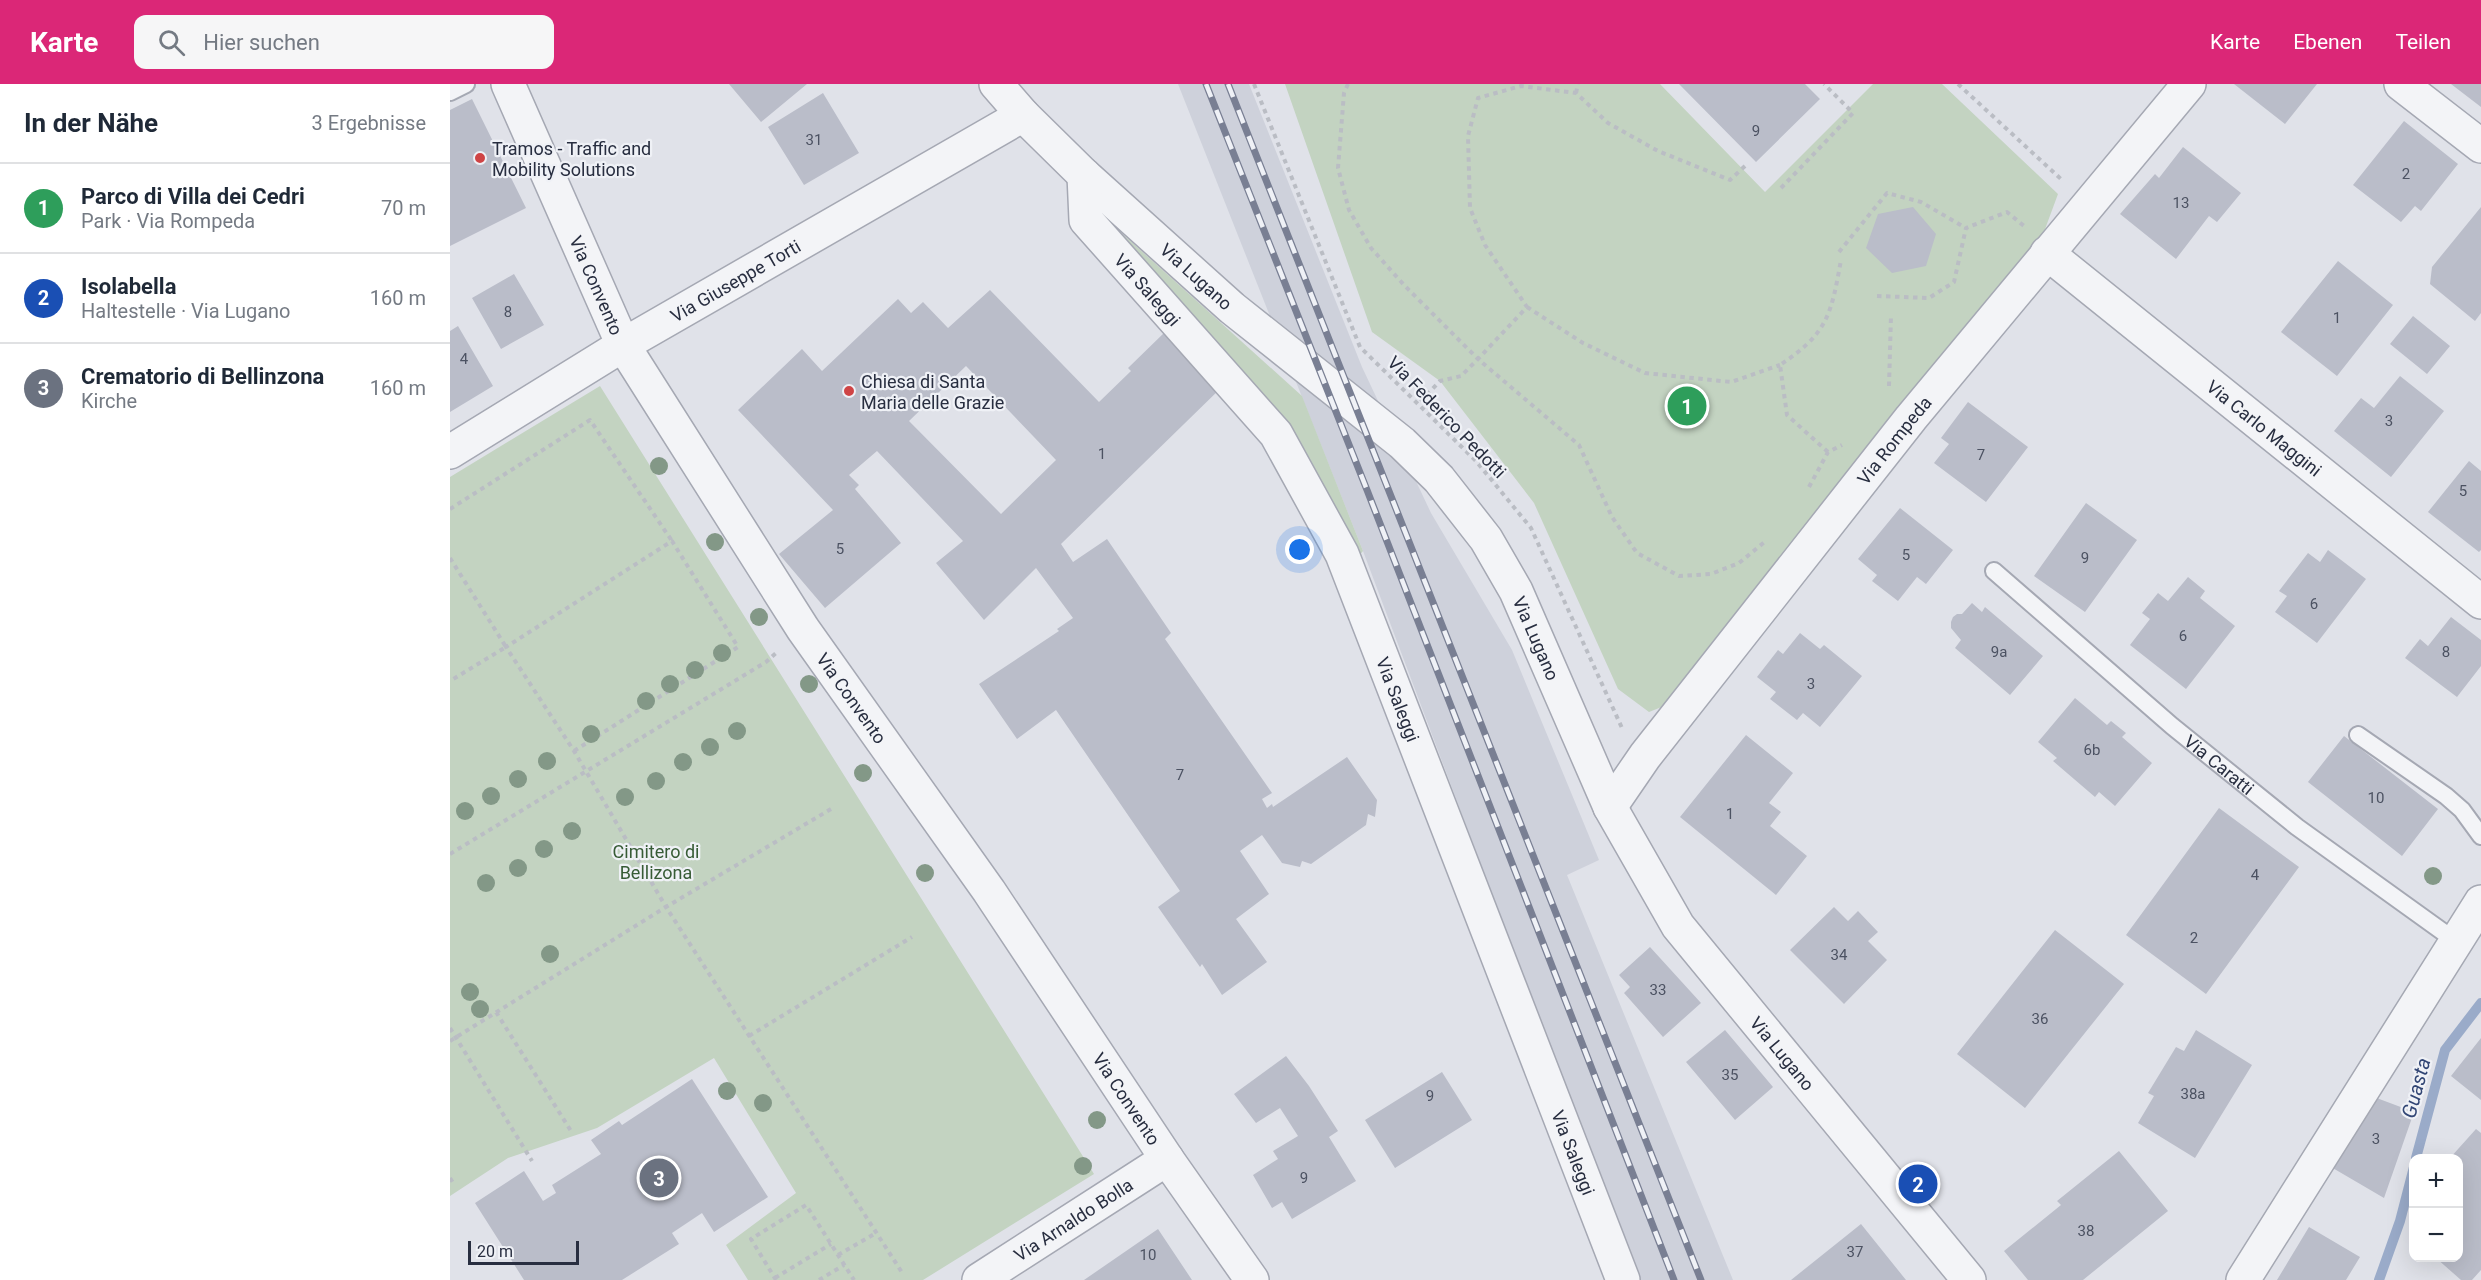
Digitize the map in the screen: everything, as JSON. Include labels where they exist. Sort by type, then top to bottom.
[{"type":"street","name":"Via Convento","points":[[508,84],[623,345],[803,628],[988,891],[1167,1159],[1252,1280]]},
{"type":"street","name":"Via Lugano","points":[[996,84],[1023,115],[1084,175],[1232,308],[1402,443],[1439,479],[1486,539],[1516,591],[1610,807],[1678,926],[1970,1280]]},
{"type":"street","name":"Via Rompeda","points":[[1610,807],[1645,756],[1911,418],[2189,84]]},
{"type":"street","points":[[2401,84],[2481,146]]},
{"type":"street","name":"Via Giuseppe Torti","points":[[450,452],[623,345],[1023,115]]},
{"type":"street","name":"Via Saleggi","points":[[1084,175],[1086,220],[1276,434],[1342,554],[1623,1280]]},
{"type":"street","name":"Via Carlo Maggini","points":[[2049,250],[2481,602]]},
{"type":"street","points":[[2243,1280],[2481,902]]},
{"type":"street","name":"Via Arnaldo Bolla","points":[[979,1280],[1167,1159]]},
{"type":"lane","points":[[450,92],[466,84]]},
{"type":"lane","name":"Via Caratti","points":[[1994,571],[2164,719],[2297,827],[2457,942]]},
{"type":"lane","points":[[2358,735],[2446,796],[2462,810],[2481,836]]},
{"type":"path","name":"Via Federico Pedotti","points":[[1254,84],[1360,347],[1476,461],[1531,528],[1620,726],[1645,756]]},
{"type":"path","points":[[1348,84],[1344,93],[1338,168],[1349,210],[1371,248],[1404,285],[1478,359],[1578,445],[1612,517],[1637,553],[1679,576],[1711,574],[1739,563],[1769,538]]},
{"type":"path","points":[[1576,93],[1578,84]]},
{"type":"path","points":[[1781,188],[1853,113],[1824,84]]},
{"type":"path","points":[[1958,84],[2089,206]]},
{"type":"path","points":[[1744,166],[1730,180],[1658,151],[1608,123],[1576,93],[1521,86],[1478,98],[1468,136],[1470,208],[1485,245],[1527,307],[1583,343],[1645,374],[1731,382],[1780,365],[1804,349],[1821,330],[1834,297],[1841,260]]},
{"type":"path","points":[[1839,252],[1887,193],[1922,201],[1966,228]]},
{"type":"path","points":[[1966,228],[2007,212],[2049,250]]},
{"type":"path","points":[[1877,296],[1929,298],[1954,282],[1966,228]]},
{"type":"path","points":[[1418,404],[1440,381],[1461,376],[1527,307]]},
{"type":"path","points":[[1888,389],[1891,367],[1891,315]]},
{"type":"path","points":[[1780,365],[1787,415],[1828,453]]},
{"type":"path","points":[[450,509],[590,420],[672,541],[738,647],[574,751]]},
{"type":"path","points":[[1808,488],[1828,453],[1847,442]]},
{"type":"path","points":[[450,681],[672,541]]},
{"type":"path","points":[[450,558],[587,772],[666,907],[903,1274]]},
{"type":"path","points":[[450,854],[766,662],[803,628]]},
{"type":"path","points":[[450,1041],[666,907],[831,809]]},
{"type":"path","points":[[749,1036],[912,937]]},
{"type":"path","points":[[496,1012],[571,1131]]},
{"type":"path","points":[[450,1028],[532,1161]]},
{"type":"path","points":[[450,1178],[454,1184]]},
{"type":"path","points":[[831,1244],[776,1279],[751,1239],[806,1205],[844,1264],[854,1280]]},
{"type":"path","points":[[838,1255],[876,1233]]},
{"type":"path","points":[[819,1280],[844,1264]]},
{"type":"shaded area","points":[[1178,84],[1249,84],[1362,367],[1431,513],[1512,650],[1599,860],[1567,875],[1733,1280],[1637,1280],[1363,551]]},
{"type":"green space","points":[[1285,84],[1660,84],[1765,192],[1873,84],[1942,84],[2058,194],[2041,240],[1679,700],[1649,712],[1618,689],[1534,503],[1440,381],[1372,332]]},
{"type":"green space","points":[[1096,210],[1302,396],[1363,551],[1358,557]]},
{"type":"green space","name":"Cimitero di Bellizona","points":[[600,386],[1094,1174],[923,1280],[748,1280],[726,1245],[796,1193],[714,1058],[597,1128],[508,1158],[450,1196],[450,477]]},
{"type":"building","points":[[729,84],[807,84],[761,122]]},
{"type":"building","points":[[1679,84],[1805,84],[1820,99],[1756,162]]},
{"type":"building","points":[[2234,84],[2317,84],[2285,124]]},
{"type":"building","points":[[2451,84],[2481,84],[2481,107]]},
{"type":"building","points":[[823,93],[859,153],[804,185],[768,127]]},
{"type":"building","points":[[472,99],[526,208],[450,246],[450,110]]},
{"type":"building","points":[[2404,121],[2458,164],[2421,211],[2415,206],[2401,222],[2353,185]]},
{"type":"building","points":[[2183,147],[2241,193],[2217,222],[2209,216],[2176,259],[2120,214],[2155,174],[2159,178]]},
{"type":"building","points":[[1913,207],[1936,234],[1926,266],[1892,273],[1866,248],[1878,214]]},
{"type":"building","points":[[2481,207],[2481,313],[2475,321],[2430,284],[2432,267]]},
{"type":"building","points":[[2338,261],[2393,305],[2337,376],[2281,332]]},
{"type":"building","points":[[514,274],[544,325],[501,349],[472,298]]},
{"type":"building","points":[[990,290],[1099,402],[1131,371],[1128,368],[1166,331],[1224,385],[1061,544],[1073,562],[1107,539],[1171,633],[1165,639],[1272,793],[1262,799],[1267,808],[1272,804],[1273,807],[1347,757],[1377,800],[1375,817],[1368,814],[1366,825],[1311,864],[1302,861],[1300,867],[1282,863],[1262,835],[1240,851],[1269,894],[1236,919],[1267,962],[1222,995],[1202,964],[1200,967],[1158,907],[1180,891],[1056,710],[1017,739],[979,684],[1059,631],[1057,629],[1073,618],[1036,568],[984,620],[936,563],[963,541],[877,451],[849,475],[859,485],[855,489],[901,543],[825,608],[779,554],[833,510],[738,410],[802,349],[822,371],[898,299],[911,313],[923,302],[948,328]],"holes":[[[966,366],[1056,460],[1001,514],[909,421]]]},
{"type":"building","points":[[2413,316],[2450,346],[2427,374],[2390,344]]},
{"type":"building","points":[[458,326],[493,386],[450,412],[450,331]]},
{"type":"building","points":[[2400,376],[2444,411],[2391,477],[2334,431],[2361,398],[2374,408]]},
{"type":"building","points":[[1968,402],[2028,447],[1986,502],[1934,463],[1949,444],[1941,438]]},
{"type":"building","points":[[2469,461],[2481,471],[2481,550],[2479,552],[2428,512]]},
{"type":"building","points":[[2086,503],[2137,540],[2085,612],[2034,576]]},
{"type":"building","points":[[1900,508],[1953,550],[1926,584],[1917,577],[1898,601],[1872,581],[1877,575],[1858,559]]},
{"type":"building","points":[[2328,550],[2366,579],[2317,643],[2275,612],[2287,596],[2279,591],[2308,553],[2320,562]]},
{"type":"building","points":[[2188,577],[2205,591],[2200,598],[2235,626],[2186,689],[2130,645],[2150,619],[2142,613],[2158,593],[2168,601]]},
{"type":"building","points":[[1972,603],[1982,612],[1985,607],[2043,656],[2010,695],[1955,648],[1961,640],[1951,628],[1951,622],[1953,617],[1962,614]]},
{"type":"building","points":[[2451,617],[2481,640],[2481,666],[2457,697],[2405,658],[2420,639],[2428,646]]},
{"type":"building","points":[[1800,633],[1820,649],[1824,645],[1862,676],[1820,727],[1803,713],[1797,720],[1770,699],[1776,692],[1757,677],[1778,650],[1783,654]]},
{"type":"building","points":[[2075,698],[2107,725],[2111,721],[2126,733],[2122,737],[2152,763],[2115,806],[2099,792],[2095,797],[2053,761],[2057,758],[2038,742]]},
{"type":"building","points":[[1746,735],[1793,773],[1769,803],[1781,812],[1770,826],[1807,856],[1776,895],[1680,817]]},
{"type":"building","points":[[2344,736],[2438,809],[2402,856],[2308,782]]},
{"type":"building","points":[[2219,808],[2299,867],[2206,994],[2126,935]]},
{"type":"building","points":[[1834,907],[1848,921],[1858,911],[1878,932],[1868,941],[1887,960],[1844,1004],[1790,950]]},
{"type":"building","points":[[2055,930],[2124,984],[2025,1108],[1957,1054]]},
{"type":"building","points":[[1650,947],[1701,1003],[1663,1037],[1624,993],[1630,987],[1619,975]]},
{"type":"building","points":[[1725,1030],[1773,1087],[1735,1120],[1686,1062]]},
{"type":"building","points":[[2196,1030],[2252,1065],[2195,1158],[2138,1123],[2154,1096],[2148,1093],[2176,1047],[2184,1051]]},
{"type":"building","points":[[2481,1038],[2481,1100],[2451,1076]]},
{"type":"building","points":[[1286,1056],[1309,1086],[1338,1131],[1329,1137],[1356,1181],[1292,1219],[1282,1202],[1272,1208],[1253,1175],[1278,1159],[1273,1151],[1298,1136],[1280,1108],[1256,1123],[1234,1094]]},
{"type":"building","points":[[1442,1072],[1472,1120],[1395,1168],[1365,1120]]},
{"type":"building","points":[[692,1079],[768,1197],[714,1232],[702,1213],[672,1233],[679,1244],[622,1280],[524,1280],[475,1203],[524,1171],[543,1201],[556,1193],[552,1185],[601,1154],[591,1140],[619,1121],[622,1125]]},
{"type":"building","points":[[2374,1097],[2414,1112],[2384,1198],[2331,1167]]},
{"type":"building","points":[[2476,1129],[2481,1133],[2481,1270],[2472,1280],[2461,1280],[2441,1262],[2463,1262],[2463,1154],[2454,1154]]},
{"type":"building","points":[[2119,1151],[2168,1211],[2083,1280],[2028,1280],[2004,1251],[2061,1205],[2057,1201]]},
{"type":"building","points":[[1861,1224],[1906,1280],[1791,1280]]},
{"type":"building","points":[[2309,1227],[2360,1257],[2346,1280],[2277,1280]]},
{"type":"building","points":[[1158,1229],[1192,1280],[1084,1280]]},
{"type":"waterway","name":"Guasta","points":[[2417,1154],[2445,1050],[2481,1003]]},
{"type":"waterway","name":"Guasta","points":[[2379,1280],[2400,1221],[2409,1186]]},
{"type":"railway","points":[[1206,84],[1367,490],[1674,1280]]},
{"type":"railway","points":[[1228,84],[1701,1280]]},
{"type":"place","name":"Tramos - Traffic and Mobility Solutions","points":[[480,158]]},
{"type":"place","name":"Chiesa di Santa Maria delle Grazie","points":[[849,391]]},
{"type":"place","name":"Parco di Villa dei Cedri","points":[[1687,406]]},
{"type":"place","name":"Crematorio di Bellinzona","points":[[659,1178]]},
{"type":"place","name":"Isolabella","points":[[1918,1184]]}]
